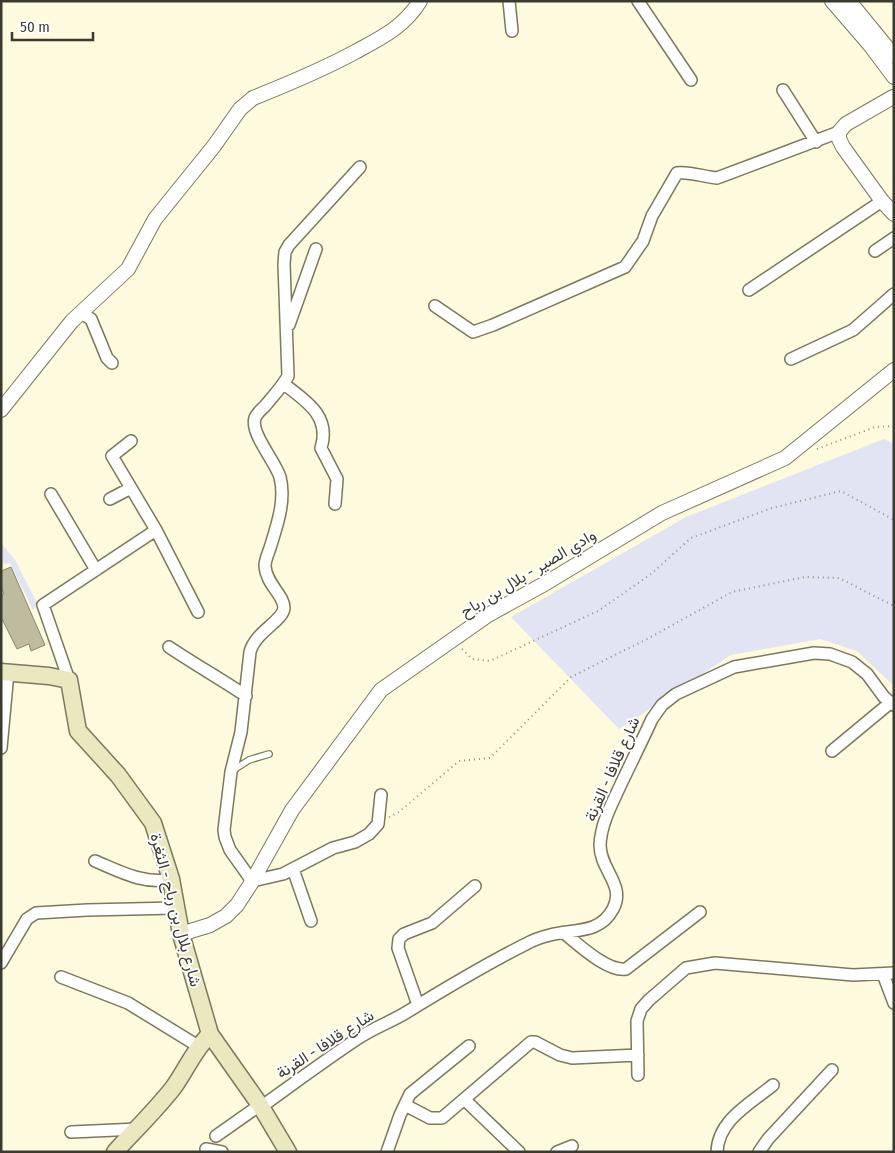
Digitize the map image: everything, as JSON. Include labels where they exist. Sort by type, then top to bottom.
[{"type":"main road","points":[[5,672],[69,680]]},
{"type":"main road","name":"شارع بلال بن رباح - الثغرة","points":[[69,680],[78,731],[118,775],[153,823],[171,879],[181,934],[210,1034],[260,1106],[288,1152]]},
{"type":"main road","points":[[115,1152],[138,1129],[173,1088],[198,1046],[210,1034]]},
{"type":"street","points":[[1,410],[72,321],[128,269],[155,219],[214,146],[244,104],[253,98],[326,68],[385,36],[408,18],[420,1]]},
{"type":"street","points":[[509,1],[512,31]]},
{"type":"street","points":[[638,1],[691,80]]},
{"type":"street","points":[[435,306],[473,332],[625,267],[643,240],[652,216],[677,174],[684,172],[696,176],[717,178],[839,132],[846,124],[894,98],[889,85],[894,77],[870,45],[832,1]]},
{"type":"street","points":[[849,1],[894,56]]},
{"type":"street","points":[[783,90],[816,142]]},
{"type":"street","points":[[839,132],[842,147],[882,201],[894,214]]},
{"type":"street","points":[[360,167],[289,245],[285,252],[288,376],[284,384],[258,412],[254,424],[266,452],[277,468],[282,485],[280,511],[265,564],[270,582],[282,600],[284,609],[280,616],[258,636],[252,646],[241,732],[230,772],[224,826],[225,837],[231,851],[252,881],[283,874],[333,848],[362,838],[375,828],[378,822],[381,795]]},
{"type":"street","points":[[749,290],[882,201]]},
{"type":"street","points":[[874,251],[894,238]]},
{"type":"street","points":[[286,331],[316,249]]},
{"type":"street","points":[[791,359],[853,330],[894,294]]},
{"type":"street","points":[[81,313],[91,319],[107,358],[112,363]]},
{"type":"street","name":"وادي الصير - بلال بن رباح","points":[[181,934],[226,916],[237,905],[292,810],[381,690],[488,615],[546,583],[662,513],[786,458],[894,370]]},
{"type":"street","points":[[284,384],[315,410],[323,425],[321,448],[337,479],[335,504]]},
{"type":"street","points":[[131,441],[112,456],[156,530],[198,612]]},
{"type":"street","points":[[110,499],[131,488]]},
{"type":"street","points":[[51,494],[96,570]]},
{"type":"street","points":[[69,680],[43,604],[156,530]]},
{"type":"street","points":[[169,647],[246,696]]},
{"type":"street","name":"شارع قلافا - القرنة","points":[[216,1136],[359,1037],[406,1013],[496,959],[540,938],[581,931],[596,926],[604,920],[613,909],[617,892],[614,881],[602,859],[600,846],[602,828],[652,719],[668,699],[734,667],[822,653],[838,656],[860,667],[892,704]]},
{"type":"street","points":[[1,748],[5,672]]},
{"type":"street","points":[[832,751],[892,704]]},
{"type":"street","points":[[95,861],[136,878],[159,881],[171,879]]},
{"type":"street","points":[[293,869],[311,921]]},
{"type":"street","points":[[418,1005],[398,948],[399,939],[404,934],[432,923],[475,886]]},
{"type":"street","points":[[3,956],[25,921],[36,913],[175,908]]},
{"type":"street","points":[[564,933],[609,966],[620,970],[626,969],[700,912]]},
{"type":"street","points":[[638,1075],[637,1022],[641,1009],[686,968],[715,963],[853,975],[889,974],[894,1003]]},
{"type":"street","points":[[62,976],[128,1003],[198,1046]]},
{"type":"street","points":[[404,1105],[428,1118],[437,1119],[443,1117],[526,1044],[531,1042],[536,1042],[560,1055],[572,1058],[638,1055]]},
{"type":"street","points":[[387,1152],[404,1105],[410,1094],[469,1046]]},
{"type":"street","points":[[759,1152],[768,1139],[832,1070]]},
{"type":"street","points":[[717,1152],[719,1137],[726,1124],[773,1085]]},
{"type":"street","points":[[464,1099],[519,1152]]},
{"type":"street","points":[[71,1132],[138,1129]]},
{"type":"street","points":[[557,1152],[572,1146]]},
{"type":"street","points":[[206,1149],[222,1152]]},
{"type":"lane","points":[[230,772],[249,760],[269,754]]},
{"type":"path","points":[[814,450],[874,427],[894,426]]},
{"type":"path","points":[[453,640],[472,659],[490,661],[598,611],[651,574],[691,538],[772,508],[841,491],[894,520]]},
{"type":"path","points":[[378,822],[399,812],[459,761],[490,758],[571,677],[649,638],[732,592],[805,578],[839,578],[894,606]]},
{"type":"shaded area","points":[[884,439],[894,444],[894,686],[857,651],[820,639],[731,655],[619,729],[511,617],[686,517]]},
{"type":"shaded area","points":[[1,543],[15,560],[38,605],[33,610],[10,563],[1,564]]},
{"type":"building","points":[[11,567],[45,645],[31,651],[29,644],[17,649],[1,617],[1,596],[4,594],[1,586],[1,571]]}]
